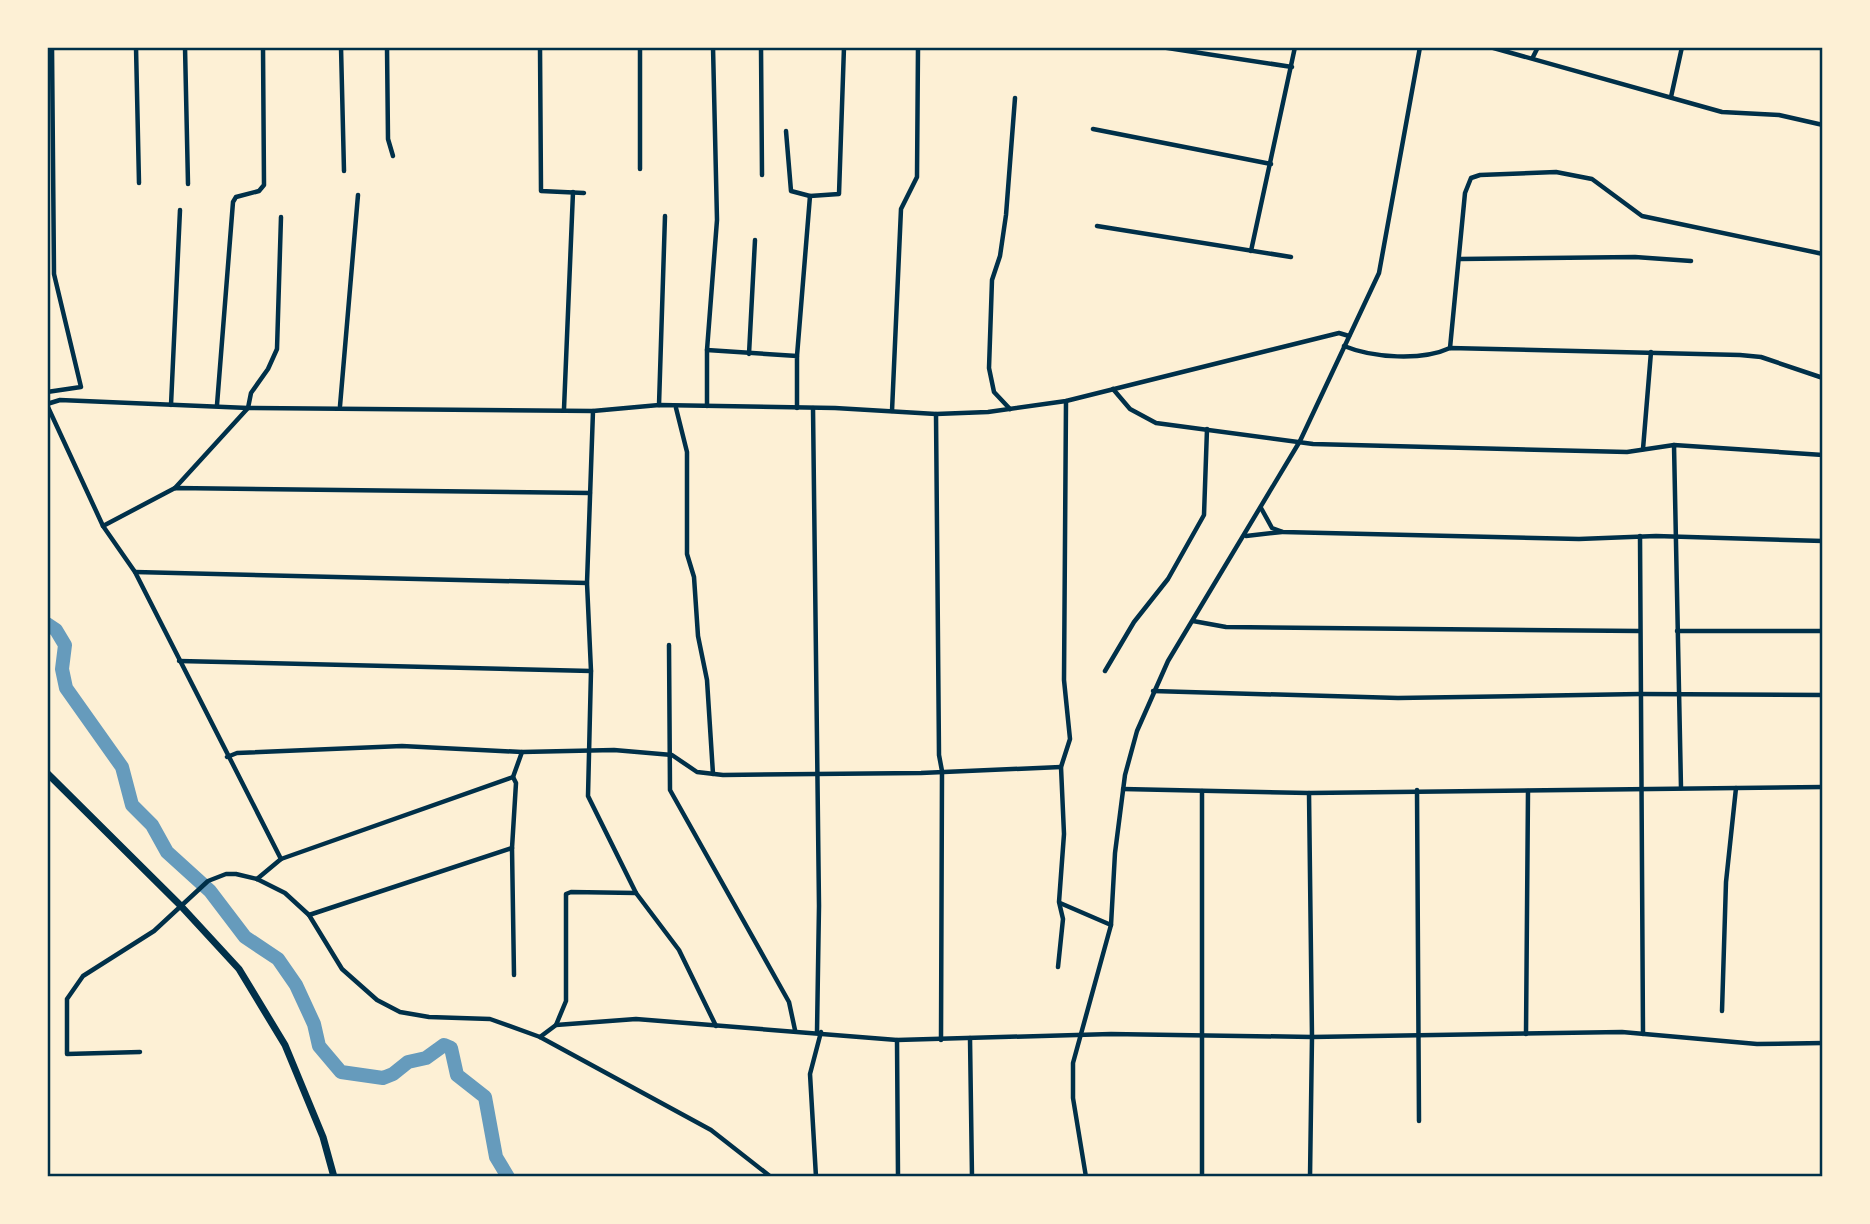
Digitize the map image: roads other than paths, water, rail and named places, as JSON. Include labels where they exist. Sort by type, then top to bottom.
[{"type":"highway","points":[[47,773],[180,905],[239,969],[285,1045],[323,1137],[334,1177]]},
{"type":"street","points":[[47,391],[81,387],[54,274],[52,47]]},
{"type":"street","points":[[136,47],[139,183]]},
{"type":"street","points":[[186,47],[188,184]]},
{"type":"street","points":[[217,405],[233,202],[236,197],[259,191],[264,185],[263,47]]},
{"type":"street","points":[[341,47],[344,171]]},
{"type":"street","points":[[387,47],[388,139],[393,156]]},
{"type":"street","points":[[540,47],[541,191],[583,192]]},
{"type":"street","points":[[640,47],[640,169]]},
{"type":"street","points":[[706,406],[707,350],[717,220],[713,47]]},
{"type":"street","points":[[761,47],[762,175]]},
{"type":"street","points":[[786,131],[789,187],[795,193],[810,196],[834,196],[842,189],[844,47]]},
{"type":"street","points":[[892,411],[901,209],[917,177],[918,47]]},
{"type":"street","points":[[1161,47],[1292,67]]},
{"type":"street","points":[[1251,251],[1292,67],[1294,47]]},
{"type":"street","points":[[1086,1177],[1081,1162],[1073,1098],[1073,1063],[1078,1037],[1093,1000],[1111,925],[1123,789],[1137,731],[1168,661],[1300,441],[1379,273],[1420,47]]},
{"type":"street","points":[[1490,47],[1722,112],[1779,115],[1823,125]]},
{"type":"street","points":[[1532,57],[1538,47]]},
{"type":"street","points":[[1671,97],[1682,47]]},
{"type":"street","points":[[1010,410],[994,392],[989,368],[992,280],[1000,256],[1006,215],[1015,99]]},
{"type":"street","points":[[1093,129],[1271,164]]},
{"type":"street","points":[[1450,348],[1465,193],[1471,178],[1512,172],[1556,172],[1592,179],[1642,216],[1823,254]]},
{"type":"street","points":[[564,409],[573,192]]},
{"type":"street","points":[[340,406],[358,195]]},
{"type":"street","points":[[797,408],[797,356],[810,196]]},
{"type":"street","points":[[171,405],[180,210]]},
{"type":"street","points":[[659,405],[665,216]]},
{"type":"street","points":[[103,526],[175,488],[248,408],[251,393],[268,369],[277,349],[281,217]]},
{"type":"street","points":[[1097,226],[1291,257]]},
{"type":"street","points":[[749,354],[755,240]]},
{"type":"street","points":[[1460,259],[1635,257],[1691,261]]},
{"type":"street","points":[[281,859],[135,572],[103,526],[47,405],[60,400],[248,408],[340,406],[593,411],[659,405],[676,408],[813,408],[936,414],[1010,410],[1066,401],[1339,333],[1349,336]]},
{"type":"street","points":[[1344,346],[1373,353],[1436,354],[1450,348],[1761,357],[1823,378]]},
{"type":"street","points":[[707,350],[797,356]]},
{"type":"street","points":[[1643,449],[1651,352]]},
{"type":"street","points":[[1113,389],[1143,419],[1313,444],[1627,452],[1674,445],[1823,456]]},
{"type":"street","points":[[1058,967],[1063,919],[1059,902],[1064,834],[1061,767],[1070,739],[1064,680],[1066,401]]},
{"type":"street","points":[[676,408],[687,452],[687,554],[694,578],[698,636],[707,680],[713,774]]},
{"type":"street","points":[[813,408],[819,1032],[810,1074],[816,1177]]},
{"type":"street","points":[[593,411],[587,583],[591,671],[588,796],[636,894],[679,950],[716,1026]]},
{"type":"street","points":[[936,414],[939,755],[942,771],[941,1040]]},
{"type":"street","points":[[1105,671],[1134,622],[1168,579],[1204,515],[1207,429]]},
{"type":"street","points":[[1674,445],[1681,788]]},
{"type":"street","points":[[175,488],[590,493]]},
{"type":"street","points":[[1260,507],[1272,528],[1283,532]]},
{"type":"street","points":[[1245,536],[1283,532],[1823,541]]},
{"type":"street","points":[[1640,536],[1643,1034]]},
{"type":"street","points":[[135,572],[587,583]]},
{"type":"street","points":[[1193,621],[1226,627],[1639,631]]},
{"type":"street","points":[[1677,631],[1823,631]]},
{"type":"street","points":[[669,645],[672,755],[670,790],[789,1002],[794,1030]]},
{"type":"street","points":[[179,661],[591,671]]},
{"type":"street","points":[[1153,691],[1398,698],[1678,693],[1823,695]]},
{"type":"street","points":[[228,758],[237,753],[402,746],[672,755],[697,772],[713,774],[1061,767]]},
{"type":"street","points":[[514,975],[512,848],[516,783],[513,777],[522,752]]},
{"type":"street","points":[[257,878],[281,859],[513,777]]},
{"type":"street","points":[[1123,789],[1308,793],[1823,787]]},
{"type":"street","points":[[1723,1011],[1726,882],[1736,788]]},
{"type":"street","points":[[1417,790],[1419,1121]]},
{"type":"street","points":[[1202,791],[1202,1177]]},
{"type":"street","points":[[1526,1034],[1528,791]]},
{"type":"street","points":[[1308,793],[1312,1037],[1310,1177]]},
{"type":"street","points":[[309,915],[512,848]]},
{"type":"street","points":[[140,1052],[67,1054],[67,999],[83,976],[154,931],[208,881],[226,874],[257,878],[285,893],[309,915],[341,969],[377,1000],[410,1014],[490,1019],[540,1037],[711,1130],[771,1177]]},
{"type":"street","points":[[540,1037],[556,1025],[566,1001],[566,894],[571,891],[636,894]]},
{"type":"street","points":[[1059,902],[1111,925]]},
{"type":"street","points":[[556,1025],[636,1019],[897,1040],[1643,1034],[1757,1044],[1823,1042]]},
{"type":"street","points":[[970,1038],[972,1177]]},
{"type":"street","points":[[897,1040],[898,1177]]},
{"type":"waterway","points":[[47,624],[56,630],[65,645],[62,669],[66,688],[122,767],[132,805],[152,825],[167,852],[210,891],[245,937],[278,959],[296,985],[314,1024],[319,1046],[341,1072],[383,1078],[408,1062],[426,1058],[444,1045],[451,1048],[457,1075],[485,1097],[496,1157],[508,1177]]}]
